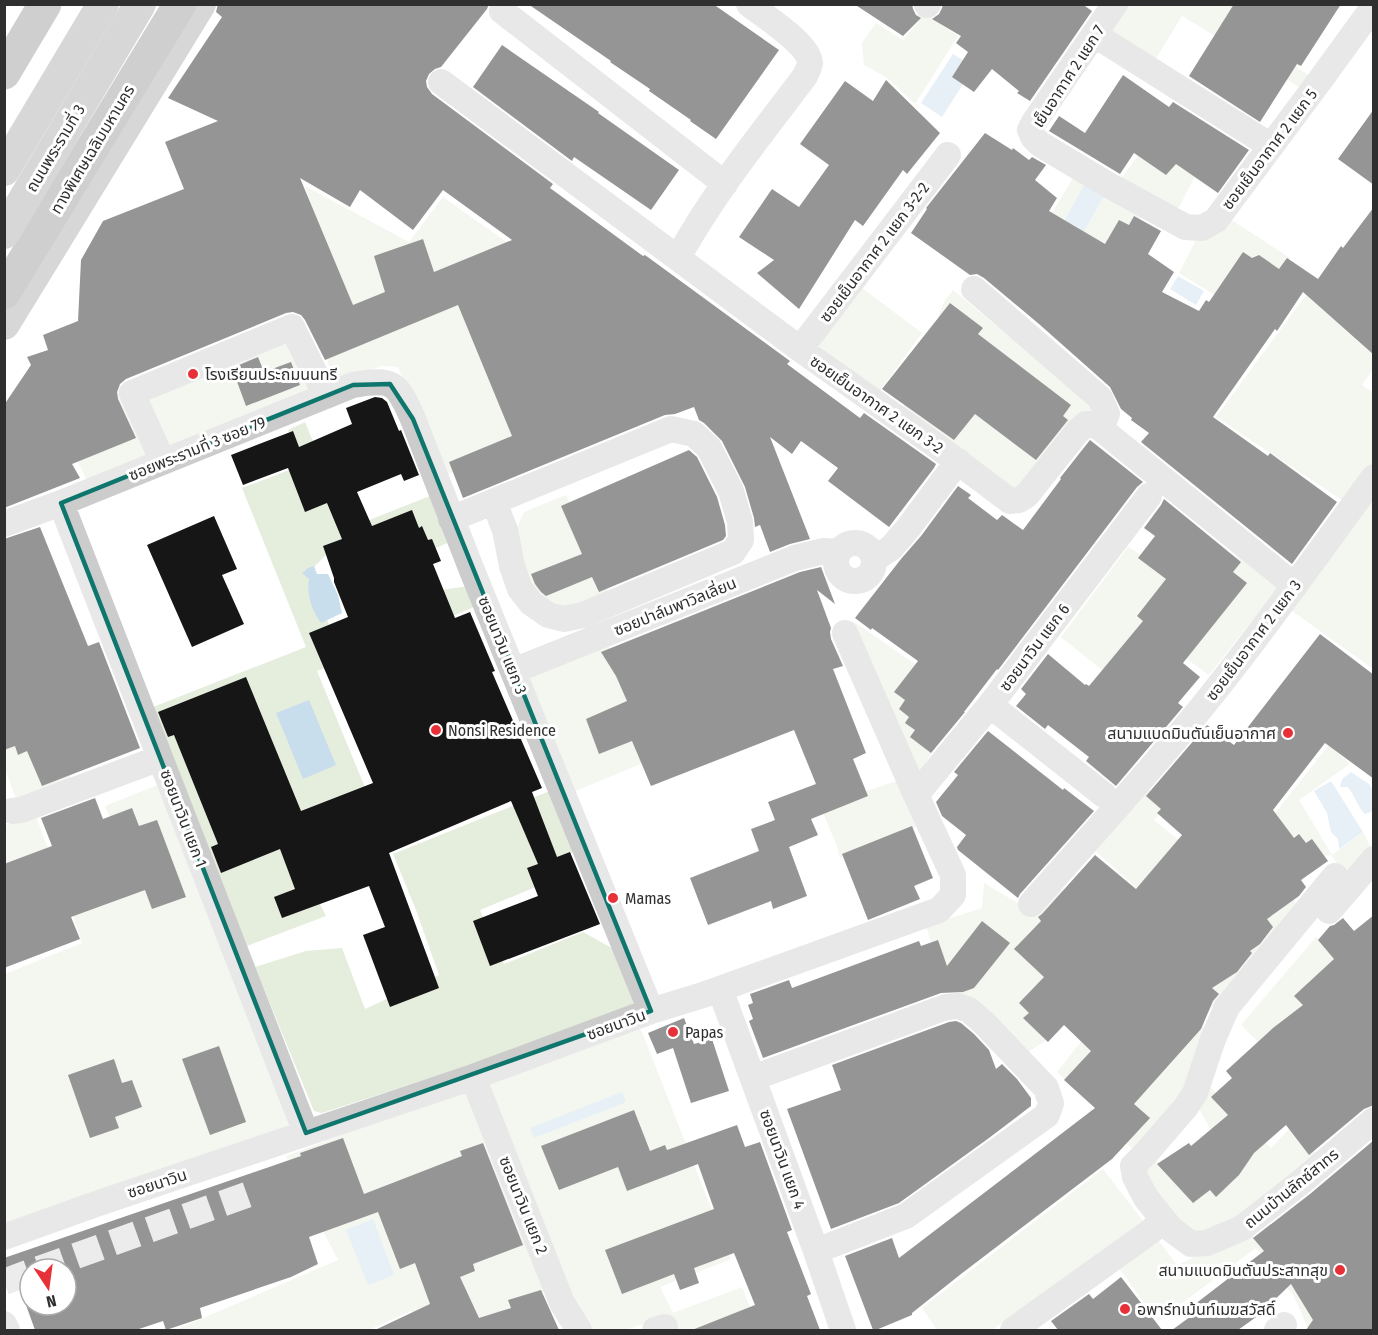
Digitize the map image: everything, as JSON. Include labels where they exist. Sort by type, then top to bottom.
[{"type":"highway","points":[[4,74],[45,4]]},
{"type":"highway","name":"ทางพิเศษเฉลิมมหานคร","points":[[4,293],[180,4]]},
{"type":"main road","points":[[4,58],[36,4]]},
{"type":"main road","points":[[4,149],[91,4]]},
{"type":"main road","name":"ถนนพระรามที่ 3","points":[[4,170],[103,4]]},
{"type":"main road","name":"ถนนพระรามที่ 3","points":[[4,226],[140,4]]},
{"type":"main road","name":"ถนนพระรามที่ 3","points":[[4,233],[140,4]]},
{"type":"main road","points":[[4,324],[200,4]]},
{"type":"street","points":[[678,258],[725,184],[805,76],[810,63],[806,50],[749,4]]},
{"type":"street","name":"เย็นอากาศ 2 แยก 7","points":[[1105,183],[1040,144],[1033,137],[1030,129],[1116,4]]},
{"type":"street","name":"ซอยเย็นอากาศ 2 แยก 5","points":[[1105,183],[1185,227],[1202,228],[1216,220],[1374,6]]},
{"type":"street","points":[[502,11],[725,184]]},
{"type":"street","points":[[1095,35],[1271,146]]},
{"type":"street","name":"ซอยเย็นอากาศ 2 แยก 3-2","points":[[441,82],[800,349],[958,461],[1010,501],[1019,500],[1027,495],[1077,432],[1086,424],[1092,424],[1101,429]]},
{"type":"street","name":"ซอยเย็นอากาศ 2 แยก 3-2-2","points":[[800,349],[948,155]]},
{"type":"street","points":[[974,289],[1100,398],[1107,414],[1101,429],[1295,586]]},
{"type":"street","points":[[163,462],[132,393],[292,327],[326,396]]},
{"type":"street","name":"ซอยพระรามที่ 3 ซอย 79","points":[[4,524],[353,385],[382,381],[390,384]]},
{"type":"street","name":"ซอยนาวิน แยก 3","points":[[390,384],[404,399],[651,1011]]},
{"type":"street","points":[[451,519],[671,429],[694,434],[709,448],[731,491],[740,522],[741,540],[733,552],[583,615],[564,619],[548,615],[531,603],[520,589],[512,566],[505,530],[494,502]]},
{"type":"street","name":"ซอยปาล์มพาวิลเลี่ยน","points":[[513,671],[795,558],[824,551],[840,552],[846,546],[858,543],[868,549],[874,559],[891,548],[897,541],[958,461]]},
{"type":"street","name":"ซอยเย็นอากาศ 2 แยก 3","points":[[1031,904],[1209,699],[1374,477]]},
{"type":"street","name":"ซอยนาวิน แยก 6","points":[[916,795],[990,705],[1149,496]]},
{"type":"street","name":"ซอยนาวิน แยก 1","points":[[61,503],[306,1133]]},
{"type":"street","name":"ซอยนาวิน","points":[[4,1237],[473,1077],[651,1011],[720,989],[939,910],[953,895],[953,875],[845,633]]},
{"type":"street","points":[[990,705],[1104,795]]},
{"type":"street","points":[[12,811],[21,810],[160,758]]},
{"type":"street","points":[[1215,1034],[1237,1020],[1371,868]]},
{"type":"street","name":"ถนนบ้านลักซ์สาทร","points":[[1335,876],[1227,1007],[1215,1034],[1195,1093],[1183,1110],[1133,1166],[1135,1177],[1146,1198],[1171,1229],[1191,1244],[1207,1242],[1242,1228],[1374,1120]]},
{"type":"street","name":"ซอยนาวิน แยก 4","points":[[720,989],[843,1330]]},
{"type":"street","points":[[753,1078],[946,1007],[958,1006],[969,1010],[984,1023],[1046,1088],[1052,1103],[1047,1115],[906,1216],[816,1251]]},
{"type":"street","name":"ซอยนาวิน แยก 2","points":[[473,1077],[562,1303],[579,1330]]},
{"type":"street","points":[[1012,1330],[1164,1220]]},
{"type":"street","points":[[4,1324],[7,1330]]},
{"type":"highlighted area","points":[[390,384],[413,419],[651,1011],[306,1133],[61,503],[353,385]]},
{"type":"green space","points":[[1126,5],[1269,5],[1250,37],[1310,76],[1301,88],[1182,16],[1155,60],[1108,33]]},
{"type":"green space","points":[[921,11],[958,36],[915,104],[886,77],[864,65],[862,43],[876,23],[903,40],[919,22],[918,15]]},
{"type":"green space","points":[[1152,137],[1197,172],[1176,213],[1119,181]]},
{"type":"green space","points":[[1075,175],[1143,214],[1080,299],[1037,237]]},
{"type":"green space","points":[[305,186],[409,242],[443,197],[525,255],[602,418],[464,466],[442,478],[398,367],[382,366],[333,382],[325,351],[344,308]]},
{"type":"green space","points":[[1227,217],[1290,258],[1280,275],[1218,297],[1179,273],[1197,238]]},
{"type":"green space","points":[[862,288],[922,333],[879,392],[818,345]]},
{"type":"green space","points":[[953,290],[1078,394],[1092,409],[1015,497],[902,411],[944,302]]},
{"type":"green space","points":[[1306,295],[1373,355],[1373,369],[1362,385],[1373,393],[1373,464],[1345,502],[1216,417]]},
{"type":"green space","points":[[285,319],[312,388],[89,484],[61,429],[104,393]]},
{"type":"green space","points":[[305,422],[320,458],[339,532],[435,494],[452,541],[429,551],[329,552],[309,572],[335,641],[397,596],[469,586],[477,606],[317,671],[378,819],[293,851],[326,916],[247,946],[153,707],[306,647],[242,488],[302,465],[288,430]]},
{"type":"green space","points":[[1373,494],[1373,669],[1288,608]]},
{"type":"green space","points":[[566,495],[611,598],[551,610],[522,579],[517,528],[524,512]]},
{"type":"green space","points":[[1128,547],[1223,606],[1238,553],[1279,587],[1209,675],[1147,630],[1112,678],[1061,637]]},
{"type":"green space","points":[[853,621],[916,665],[986,669],[920,771],[915,772],[847,624]]},
{"type":"green space","points":[[608,645],[625,680],[648,761],[573,792],[526,678]]},
{"type":"green space","points":[[5,690],[71,778],[16,799],[5,769]]},
{"type":"green space","points":[[1329,745],[1350,764],[1299,800],[1332,855],[1363,832],[1371,848],[1348,878],[1331,855],[1275,862],[1297,906],[1205,1016],[1198,1066],[1137,1154],[1105,1128],[1147,1081],[1070,1084],[1057,1072],[1113,1001],[1123,1005]]},
{"type":"green space","points":[[897,781],[918,826],[840,858],[820,806]]},
{"type":"green space","points":[[160,784],[290,1125],[5,1223],[5,974],[82,943],[72,913],[137,885],[105,806]]},
{"type":"green space","points":[[1147,787],[1166,806],[1154,820],[1182,843],[1142,892],[1092,848]]},
{"type":"green space","points":[[555,789],[578,846],[538,886],[480,910],[504,964],[583,932],[621,953],[637,995],[635,1008],[322,1113],[314,1111],[255,967],[306,951],[342,948],[365,1009],[439,975],[393,854]]},
{"type":"green space","points":[[35,814],[49,851],[5,869],[4,823],[6,825]]},
{"type":"green space","points":[[1047,876],[1127,946],[1053,1036],[1028,1052],[968,998],[944,984],[926,926],[982,908],[984,883],[1021,905]]},
{"type":"green space","points":[[1316,937],[1337,957],[1310,1093],[1241,1025]]},
{"type":"green space","points":[[635,1023],[642,1032],[731,1259],[660,1287],[673,1313],[742,1287],[750,1307],[712,1325],[713,1330],[666,1330],[660,1318],[626,1330],[588,1330],[566,1287],[481,1080]]},
{"type":"green space","points":[[1206,1083],[1271,1148],[1295,1123],[1320,1159],[1219,1230],[1199,1235],[1179,1228],[1141,1168],[1151,1156],[1195,1193],[1232,1167],[1198,1107]]},
{"type":"green space","points":[[471,1086],[549,1290],[459,1330],[423,1330],[411,1311],[369,1330],[175,1330],[338,1260],[286,1156]]},
{"type":"green space","points":[[1103,1169],[1143,1221],[992,1330],[937,1330],[922,1308]]},
{"type":"green space","points":[[1373,1194],[1373,1330],[1309,1330],[1293,1295],[1256,1248],[1158,1321],[1117,1266],[1155,1236],[1177,1265],[1245,1234],[1261,1238]]},
{"type":"water","points":[[953,54],[974,67],[942,117],[921,103]]},
{"type":"water","points":[[1084,185],[1104,196],[1084,231],[1065,220]]},
{"type":"water","points":[[1178,276],[1204,291],[1196,305],[1170,289]]},
{"type":"water","points":[[314,566],[317,574],[328,574],[338,595],[342,613],[321,623],[310,602],[309,579],[302,573]]},
{"type":"water","points":[[309,700],[336,765],[303,779],[276,713]]},
{"type":"water","points":[[1351,772],[1369,784],[1373,791],[1373,811],[1365,814],[1348,787],[1340,787],[1342,779]]},
{"type":"water","points":[[1331,781],[1363,832],[1339,849],[1338,839],[1331,832],[1327,813],[1314,791]]},
{"type":"water","points":[[622,1092],[626,1102],[534,1138],[530,1128]]},
{"type":"water","points":[[373,1219],[394,1275],[368,1285],[346,1230]]},
{"type":"building","points":[[218,4],[489,4],[441,67],[429,74],[426,81],[432,94],[553,184],[550,188],[790,361],[787,364],[860,418],[864,413],[936,464],[934,468],[889,527],[828,481],[838,468],[801,441],[792,454],[770,437],[810,539],[770,552],[760,525],[755,527],[745,487],[722,441],[699,420],[694,407],[665,415],[463,498],[449,462],[512,436],[458,305],[325,360],[305,320],[301,315],[293,312],[126,379],[120,384],[117,392],[118,399],[136,438],[72,464],[80,478],[4,508],[4,405],[31,365],[27,357],[48,350],[43,335],[78,321],[81,260],[103,221],[184,189],[165,142],[218,121],[168,98],[222,17],[216,12]],"holes":[[[300,178],[350,207],[360,190],[413,230],[443,190],[512,240],[434,272],[423,239],[374,256],[385,292],[353,305]]]},
{"type":"building","points":[[528,4],[713,4],[779,50],[716,139],[649,91],[650,89]]},
{"type":"building","points":[[854,4],[912,4],[916,15],[921,18],[903,36]]},
{"type":"building","points":[[943,4],[1082,4],[1092,11],[1030,101],[1017,93],[1019,91],[992,69],[974,92],[952,77],[968,52],[956,43],[961,36],[932,19],[939,14]]},
{"type":"building","points":[[1234,4],[1341,4],[1301,66],[1297,64],[1260,122],[1189,76]]},
{"type":"building","points":[[502,45],[679,170],[651,210],[574,157],[572,161],[473,87]]},
{"type":"building","points":[[1123,75],[1169,107],[1173,102],[1249,150],[1218,193],[1176,164],[1166,175],[1134,153],[1120,174],[1049,131],[1059,116],[1085,133]]},
{"type":"building","points":[[886,80],[940,133],[907,174],[903,170],[863,226],[855,220],[799,309],[757,273],[774,260],[739,237],[772,189],[799,207],[829,165],[800,144],[845,81],[873,101]]},
{"type":"building","points":[[1374,109],[1374,185],[1338,159]]},
{"type":"building","points":[[985,133],[1012,150],[1013,148],[1029,160],[1032,157],[1046,165],[1035,180],[1057,198],[1049,211],[1105,244],[1119,220],[1129,225],[1134,216],[1161,231],[1148,254],[1174,272],[1162,292],[1199,311],[1206,300],[1209,302],[1243,252],[1252,258],[1259,255],[1279,269],[1287,258],[1318,279],[1341,246],[1343,248],[1374,207],[1374,355],[1303,292],[1213,417],[1268,456],[1270,453],[1337,502],[1292,564],[1141,442],[1149,433],[1131,420],[1132,418],[1121,409],[1110,387],[1039,324],[984,278],[977,274],[970,275],[911,233],[926,208]]},
{"type":"building","points":[[950,303],[983,328],[978,334],[1071,405],[1063,416],[1068,420],[1036,460],[975,414],[954,440],[882,389]]},
{"type":"building","points":[[258,357],[264,372],[291,362],[300,385],[246,406],[232,368]]},
{"type":"building","points":[[375,397],[387,402],[419,475],[404,481],[401,474],[357,492],[372,526],[412,510],[419,528],[422,526],[428,540],[432,539],[441,561],[433,564],[455,618],[470,612],[495,671],[492,672],[542,788],[532,792],[557,857],[570,852],[600,924],[490,966],[473,921],[538,896],[527,868],[538,864],[511,801],[389,853],[439,988],[390,1007],[363,935],[385,927],[369,886],[282,918],[274,897],[295,889],[280,849],[221,873],[211,847],[218,844],[174,735],[168,737],[158,712],[246,677],[301,811],[373,783],[309,633],[348,617],[323,546],[342,539],[327,503],[305,512],[288,468],[243,485],[231,455],[293,431],[299,447],[352,424],[346,408]]},
{"type":"building","points":[[1090,440],[1143,482],[931,753],[910,737],[915,730],[905,723],[909,717],[899,709],[905,700],[894,692],[918,661],[855,618],[958,486],[971,495],[968,498],[997,520],[1002,515],[1023,530]]},
{"type":"building","points":[[689,450],[697,457],[717,497],[725,525],[726,536],[723,540],[599,592],[592,577],[546,596],[541,592],[531,574],[582,554],[561,506]]},
{"type":"building","points":[[1164,499],[1241,562],[1233,572],[1247,583],[1183,663],[1200,677],[1178,703],[1183,707],[1116,786],[1086,761],[1089,757],[1048,725],[1045,729],[1016,706],[1026,694],[1021,689],[1048,654],[1089,686],[1143,621],[1137,616],[1166,579],[1138,558],[1155,536],[1144,528]]},
{"type":"building","points":[[214,516],[237,569],[222,575],[244,624],[192,647],[147,545]]},
{"type":"building","points":[[40,527],[88,646],[99,642],[140,748],[42,786],[27,751],[18,755],[15,746],[4,750],[4,539]]},
{"type":"building","points":[[821,567],[835,604],[817,590],[831,628],[831,639],[843,666],[833,669],[866,753],[853,759],[868,796],[811,819],[818,835],[789,847],[807,896],[773,909],[771,901],[708,925],[690,878],[759,851],[751,829],[775,820],[768,802],[816,784],[794,730],[651,786],[632,741],[599,754],[586,719],[627,701],[616,676],[601,652],[800,572]]},
{"type":"building","points":[[1320,634],[1374,675],[1374,779],[1325,743],[1273,810],[1294,838],[1299,834],[1306,843],[1312,839],[1328,861],[1301,880],[1306,887],[1299,896],[1267,919],[1273,927],[1260,944],[1250,951],[1252,953],[1237,972],[1212,988],[1219,994],[1213,1001],[1201,1029],[1134,1104],[1150,1118],[1112,1159],[961,1274],[912,1315],[873,1330],[845,1256],[892,1238],[899,1258],[1095,1108],[1064,1080],[1091,1051],[1064,1025],[1048,1042],[1023,1018],[1029,1013],[1019,1003],[1044,977],[1014,949],[1041,921],[1038,917],[1095,855],[1136,889],[1182,835],[1157,813],[1161,809],[1146,796],[1207,725],[1234,745]]},
{"type":"building","points":[[988,731],[1063,790],[1064,788],[1094,811],[1018,898],[958,850],[957,847],[966,835],[942,816],[936,802],[958,775],[954,772]]},
{"type":"building","points":[[95,798],[103,819],[132,808],[139,826],[157,820],[186,897],[152,909],[145,890],[71,917],[80,939],[4,968],[4,864],[52,846],[41,818]]},
{"type":"building","points":[[912,826],[933,878],[914,886],[920,899],[868,920],[842,854]]},
{"type":"building","points":[[1374,915],[1374,1105],[1364,1109],[1309,1155],[1286,1125],[1254,1153],[1239,1175],[1216,1197],[1210,1190],[1193,1203],[1157,1164],[1189,1143],[1191,1146],[1228,1115],[1211,1097],[1232,1078],[1226,1071],[1273,1028],[1303,1005],[1294,996],[1334,959],[1318,940],[1330,926],[1343,918],[1354,931]]},
{"type":"building","points":[[982,921],[1010,943],[974,988],[963,992],[941,993],[763,1058],[749,1021],[753,1019],[748,1005],[753,1003],[750,994],[789,980],[792,988],[919,941],[921,946],[938,940],[947,966]]},
{"type":"building","points":[[684,1018],[694,1044],[712,1039],[729,1091],[691,1103],[673,1048],[657,1054],[648,1033]]},
{"type":"building","points":[[956,1021],[974,1034],[989,1050],[996,1069],[1002,1064],[1017,1079],[1031,1098],[1031,1106],[899,1203],[831,1229],[787,1109],[841,1090],[832,1065]]},
{"type":"building","points":[[219,1046],[246,1122],[210,1135],[182,1059]]},
{"type":"building","points":[[114,1059],[122,1083],[132,1080],[142,1107],[115,1117],[119,1128],[90,1138],[68,1075]]},
{"type":"building","points":[[634,1110],[650,1151],[665,1145],[667,1150],[737,1125],[745,1147],[760,1142],[792,1230],[787,1232],[811,1294],[807,1296],[820,1330],[692,1330],[755,1305],[734,1253],[694,1268],[699,1283],[680,1290],[674,1274],[622,1294],[605,1250],[714,1209],[698,1164],[627,1191],[618,1167],[559,1190],[541,1146]]},
{"type":"building","points":[[343,1138],[364,1194],[462,1156],[460,1151],[483,1143],[523,1245],[473,1264],[475,1271],[460,1277],[479,1318],[511,1308],[508,1300],[541,1290],[559,1330],[375,1330],[430,1304],[415,1263],[400,1269],[378,1212],[309,1237],[318,1264],[291,1277],[200,1308],[202,1318],[166,1330],[163,1321],[136,1330],[35,1330],[30,1317],[78,1317],[78,1257],[18,1257],[18,1283],[13,1269],[4,1269],[4,1258],[301,1156],[300,1153]]},
{"type":"building","points":[[1374,1140],[1374,1330],[1306,1330],[1313,1320],[1291,1284],[1259,1315],[1238,1330],[1172,1330],[1194,1314],[1190,1308],[1264,1251],[1253,1238]]},
{"type":"building","points":[[1121,1277],[1162,1330],[1058,1330],[1051,1321],[1089,1294],[1093,1299]]},
{"type":"tunnel","points":[[73,1257],[249,1194]]},
{"type":"tunnel","points":[[4,1282],[18,1277]]},
{"type":"place","name":"โรงเรียนประถมนนทรี","points":[[193,374]]},
{"type":"place","name":"Nonsi Residence","points":[[436,730]]},
{"type":"place","name":"สนามแบดมินตันเย็นอากาศ","points":[[1288,733]]},
{"type":"place","name":"Mamas","points":[[613,898]]},
{"type":"place","name":"Papas","points":[[673,1032]]},
{"type":"place","name":"สนามแบดมินตันประสาทสุข","points":[[1340,1270]]},
{"type":"place","name":"อพาร์ทเม้นท์เมฆสวัสดิ์","points":[[1125,1309]]}]
